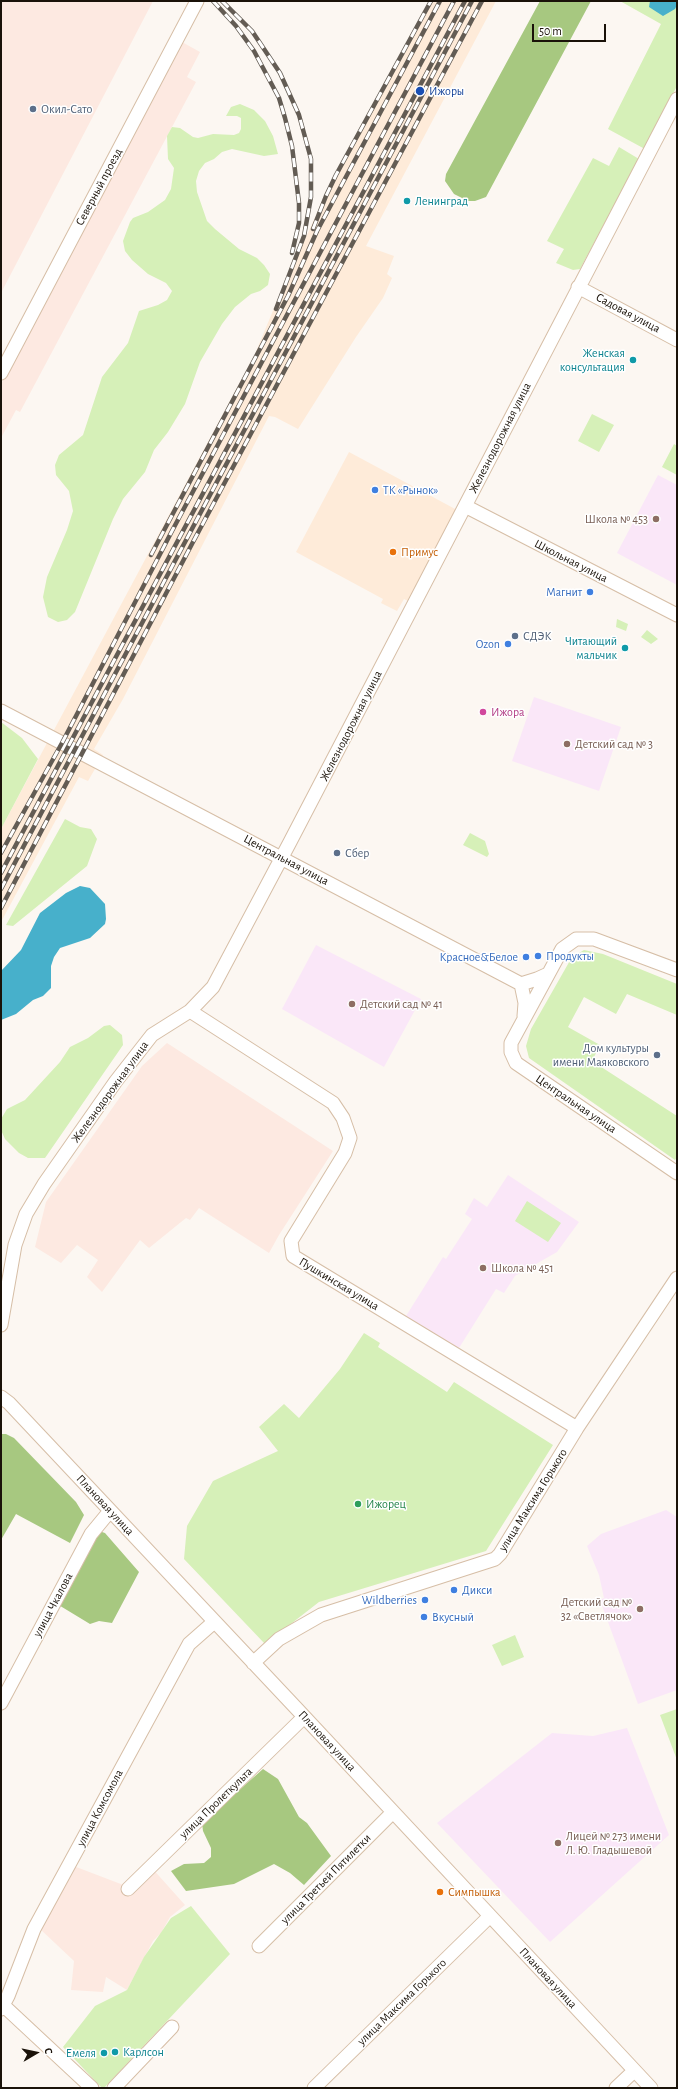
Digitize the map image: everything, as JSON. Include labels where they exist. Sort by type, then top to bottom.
[{"type":"street","name":"Северный проезд","points":[[1,372],[196,1]]},
{"type":"street","name":"Железнодорожная улица","points":[[1,1326],[15,1245],[26,1214],[44,1184],[116,1081],[152,1035],[190,1010],[213,987],[282,858],[677,99]]},
{"type":"street","name":"Садовая улица","points":[[578,287],[677,340]]},
{"type":"street","name":"Школьная улица","points":[[465,506],[677,615]]},
{"type":"street","name":"Центральная улица","points":[[1,711],[521,984],[525,1003],[524,1018]]},
{"type":"street","name":"Центральная улица","points":[[677,970],[594,939],[576,939],[565,946],[548,974],[511,1043],[511,1052],[516,1064],[677,1173]]},
{"type":"street","points":[[521,984],[548,974]]},
{"type":"street","name":"Пушкинская улица","points":[[190,1010],[333,1103],[343,1118],[350,1138],[345,1153],[291,1241],[293,1256],[577,1428]]},
{"type":"street","name":"улица Максима Горького","points":[[253,1663],[279,1639],[321,1615],[495,1559],[507,1543],[577,1428],[677,1278]]},
{"type":"street","name":"Плановая улица","points":[[1,1397],[394,1812],[651,2088]]},
{"type":"street","name":"улица Чкалова","points":[[1,1702],[91,1534],[110,1511]]},
{"type":"street","name":"улица Комсомола","points":[[3,2008],[34,1929],[189,1644],[214,1622]]},
{"type":"street","name":"улица Пролеткульта","points":[[128,1889],[304,1717]]},
{"type":"street","name":"улица Третьей Пятилетки","points":[[259,1946],[394,1812]]},
{"type":"street","name":"улица Максима Горького","points":[[314,2088],[490,1916]]},
{"type":"street","points":[[3,2008],[92,2088]]},
{"type":"street","points":[[114,2088],[172,2027]]},
{"type":"street","points":[[616,2088],[634,2071]]},
{"type":"shaded area","points":[[1,1],[153,1],[1,293]]},
{"type":"shaded area","points":[[430,1],[496,1],[366,246],[394,256],[387,274],[392,278],[383,298],[356,337],[298,429],[275,417],[269,416],[123,699],[94,749],[103,755],[88,781],[79,777],[1,922],[1,829],[255,354],[277,301],[322,202]]},
{"type":"shaded area","points":[[182,42],[200,52],[187,77],[196,82],[20,412],[16,410],[1,438],[1,384]]},
{"type":"shaded area","points":[[349,452],[457,510],[408,601],[404,599],[397,611],[381,603],[383,599],[296,552]]},
{"type":"shaded area","name":"Школа № 453","points":[[658,475],[677,485],[677,585],[617,553]]},
{"type":"shaded area","name":"Детский сад № 3","points":[[534,697],[621,727],[599,791],[512,761]]},
{"type":"shaded area","name":"Детский сад № 41","points":[[316,945],[421,999],[384,1067],[282,1009]]},
{"type":"shaded area","points":[[167,1043],[333,1151],[269,1253],[199,1208],[190,1220],[186,1218],[149,1248],[140,1240],[102,1292],[87,1277],[98,1260],[77,1245],[61,1263],[35,1247],[46,1202],[142,1066]]},
{"type":"shaded area","name":"Школа № 451","points":[[508,1175],[579,1222],[557,1252],[515,1276],[504,1293],[496,1289],[459,1348],[406,1316],[443,1257],[446,1259],[472,1219],[465,1214],[474,1198],[487,1207]]},
{"type":"shaded area","name":"Детский сад № 32 «Светлячок»","points":[[666,1510],[677,1517],[677,1690],[638,1704],[600,1600],[604,1598],[599,1575],[587,1546],[601,1534]]},
{"type":"shaded area","name":"Лицей № 273 имени Л. Ю. Гладышевой","points":[[627,1728],[669,1835],[550,1942],[437,1823],[552,1733],[593,1736]]},
{"type":"shaded area","points":[[71,1865],[126,1886],[151,1867],[185,1905],[170,1917],[161,1933],[153,1941],[127,1990],[106,1977],[103,1992],[71,1990],[74,1961],[39,1928]]},
{"type":"green space","points":[[540,1],[591,1],[486,197],[475,201],[468,201],[454,194],[445,181],[446,174]]},
{"type":"green space","points":[[620,1],[677,1],[677,86],[645,148],[608,129],[661,24]]},
{"type":"green space","points":[[240,104],[254,110],[265,121],[273,136],[278,154],[264,156],[232,149],[222,152],[214,159],[205,163],[199,171],[196,181],[197,192],[207,221],[239,249],[257,258],[264,265],[270,274],[268,285],[260,291],[251,294],[235,307],[222,324],[200,362],[185,404],[168,432],[154,450],[145,472],[123,499],[113,519],[75,612],[67,620],[58,622],[48,617],[43,597],[47,577],[67,530],[73,511],[69,491],[56,475],[55,465],[59,455],[83,435],[102,377],[128,343],[139,311],[158,305],[167,300],[172,291],[166,283],[148,274],[132,260],[125,251],[123,241],[133,218],[148,212],[165,200],[171,189],[174,168],[168,159],[167,136],[172,127],[180,128],[193,137],[198,138],[213,134],[234,135],[239,133],[241,129],[241,118],[237,116],[226,116],[231,107]]},
{"type":"green space","points":[[619,147],[639,159],[580,269],[573,270],[556,263],[564,249],[547,241],[593,158],[609,166]]},
{"type":"green space","points":[[592,414],[614,425],[599,452],[578,441]]},
{"type":"green space","points":[[674,444],[677,446],[677,475],[662,467]]},
{"type":"green space","points":[[617,619],[628,624],[626,631],[616,627]]},
{"type":"green space","points":[[647,630],[658,639],[651,644],[641,637]]},
{"type":"green space","points":[[1,722],[22,738],[38,759],[1,829]]},
{"type":"green space","points":[[65,819],[80,827],[91,829],[97,839],[87,866],[13,926],[6,925]]},
{"type":"green space","points":[[470,833],[485,841],[489,854],[487,857],[463,845]]},
{"type":"green space","points":[[584,950],[603,954],[677,984],[677,1015],[627,994],[616,1014],[584,997],[568,1027],[600,1045],[592,1061],[677,1116],[677,1157],[675,1160],[529,1058],[526,1046],[531,1029],[572,957]]},
{"type":"green space","points":[[110,1025],[122,1035],[123,1045],[45,1158],[28,1158],[19,1153],[5,1139],[1,1130],[1,1119],[7,1109],[25,1100],[60,1062],[70,1047],[88,1038],[104,1026]]},
{"type":"green space","points":[[527,1201],[561,1223],[548,1242],[515,1221]]},
{"type":"green space","name":"Ижорец","points":[[364,1333],[380,1343],[378,1347],[447,1392],[454,1382],[553,1445],[486,1551],[319,1602],[265,1644],[184,1559],[187,1526],[213,1481],[278,1451],[259,1427],[284,1404],[299,1418],[340,1369]]},
{"type":"green space","points":[[1,1434],[6,1434],[14,1438],[76,1502],[84,1515],[70,1543],[16,1514],[1,1540]]},
{"type":"green space","points":[[99,1531],[105,1533],[139,1572],[112,1623],[99,1621],[90,1624],[57,1604]]},
{"type":"green space","points":[[515,1635],[524,1657],[502,1666],[492,1645]]},
{"type":"green space","points":[[677,1709],[677,1760],[660,1715]]},
{"type":"green space","points":[[263,1769],[278,1779],[299,1817],[307,1823],[331,1856],[304,1885],[290,1873],[274,1864],[234,1884],[186,1891],[171,1871],[184,1864],[204,1863],[211,1857],[211,1848],[203,1831],[202,1823]]},
{"type":"green space","points":[[191,1906],[230,1954],[104,2088],[102,2088],[63,2047],[95,2006],[127,1990],[144,1957],[171,1918]]},
{"type":"water","points":[[650,1],[677,1],[677,5],[675,9],[663,16],[649,7]]},
{"type":"water","points":[[80,886],[90,888],[105,904],[105,924],[90,938],[60,948],[54,957],[51,966],[51,988],[43,996],[33,1000],[16,1014],[1,1020],[1,971],[21,950],[40,913],[66,893]]},
{"type":"railway","points":[[213,1],[236,26],[254,51],[279,98],[292,146],[299,203],[299,223],[292,253]]},
{"type":"railway","points":[[222,1],[252,31],[280,73],[299,115],[311,159],[311,197],[304,236],[276,309]]},
{"type":"railway","points":[[313,229],[336,175],[431,1]]},
{"type":"railway","points":[[151,555],[288,296],[317,231],[440,1]]},
{"type":"railway","points":[[1,853],[62,743],[172,531],[454,1]]},
{"type":"railway","points":[[1,873],[465,1]]},
{"type":"railway","points":[[1,889],[472,1]]},
{"type":"railway","points":[[1,908],[193,542],[482,1]]},
{"type":"place","name":"Ижоры","points":[[420,91]]},
{"type":"place","name":"Окил-Сато","points":[[33,109]]},
{"type":"place","name":"Ленинград","points":[[407,201]]},
{"type":"place","name":"Женская консультация","points":[[633,360]]},
{"type":"place","name":"ТК «Рынок»","points":[[375,490]]},
{"type":"place","name":"Школа № 453","points":[[656,519]]},
{"type":"place","name":"Примус","points":[[393,552]]},
{"type":"place","name":"Магнит","points":[[590,592]]},
{"type":"place","name":"СДЭК","points":[[515,636]]},
{"type":"place","name":"Ozon","points":[[508,644]]},
{"type":"place","name":"Читающий мальчик","points":[[625,648]]},
{"type":"place","name":"Ижора","points":[[483,712]]},
{"type":"place","name":"Детский сад № 3","points":[[567,744]]},
{"type":"place","name":"Сбер","points":[[337,853]]},
{"type":"place","name":"Продукты","points":[[538,956]]},
{"type":"place","name":"Красное&Белое","points":[[526,957]]},
{"type":"place","name":"Детский сад № 41","points":[[352,1004]]},
{"type":"place","name":"Дом культуры имени Маяковского","points":[[657,1055]]},
{"type":"place","name":"Школа № 451","points":[[483,1268]]},
{"type":"place","name":"Ижорец","points":[[358,1504]]},
{"type":"place","name":"Дикси","points":[[454,1590]]},
{"type":"place","name":"Wildberries","points":[[425,1600]]},
{"type":"place","name":"Детский сад № 32 «Светлячок»","points":[[640,1609]]},
{"type":"place","name":"Вкусный","points":[[424,1617]]},
{"type":"place","name":"Лицей № 273 имени Л. Ю. Гладышевой","points":[[558,1843]]},
{"type":"place","name":"Симпышка","points":[[440,1892]]},
{"type":"place","name":"Карлсон","points":[[115,2052]]},
{"type":"place","name":"Емеля","points":[[104,2053]]}]
